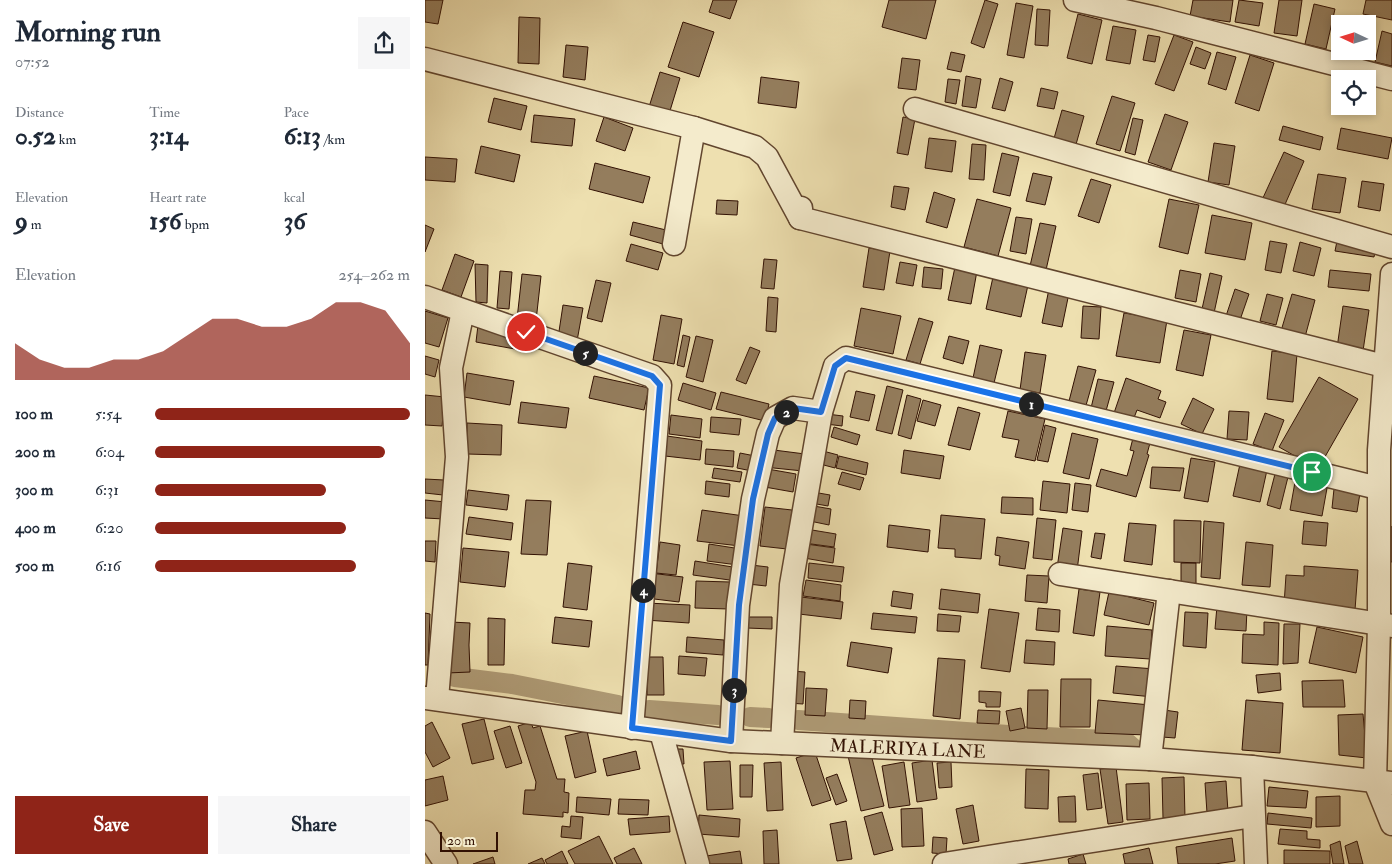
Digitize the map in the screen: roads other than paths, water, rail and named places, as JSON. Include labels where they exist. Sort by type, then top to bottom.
[{"type":"street","points":[[1075,0],[1156,18],[1392,79]]},
{"type":"street","points":[[425,59],[694,128],[755,147],[767,158],[801,213],[1389,367]]},
{"type":"street","points":[[915,109],[1392,247]]},
{"type":"street","points":[[674,244],[694,128]]},
{"type":"street","points":[[1392,274],[1385,450],[1378,488],[1386,626],[1383,782],[1392,824]]},
{"type":"street","points":[[425,297],[652,376],[660,385],[632,728]]},
{"type":"street","points":[[431,698],[457,457],[451,368],[463,310]]},
{"type":"street","points":[[782,743],[791,585],[821,412],[835,366],[846,358],[1378,488]]},
{"type":"street","points":[[731,741],[739,605],[753,499],[768,434],[775,418],[793,408],[821,412]]},
{"type":"street","points":[[1060,574],[1386,626]]},
{"type":"street","points":[[1150,759],[1169,591]]},
{"type":"street","name":"MALERIYA LANE","points":[[431,698],[731,741],[1150,759],[1252,766],[1383,782]]},
{"type":"street","points":[[661,732],[698,864]]},
{"type":"street","points":[[1252,766],[1256,864]]},
{"type":"street","points":[[944,864],[1253,816]]},
{"type":"street","points":[[425,832],[447,864]]},
{"type":"waterway","points":[[455,677],[512,684],[618,705]]},
{"type":"waterway","points":[[649,710],[718,715]]},
{"type":"waterway","points":[[750,717],[769,718]]},
{"type":"waterway","points":[[798,720],[1008,735],[1125,741],[1134,749]]}]
